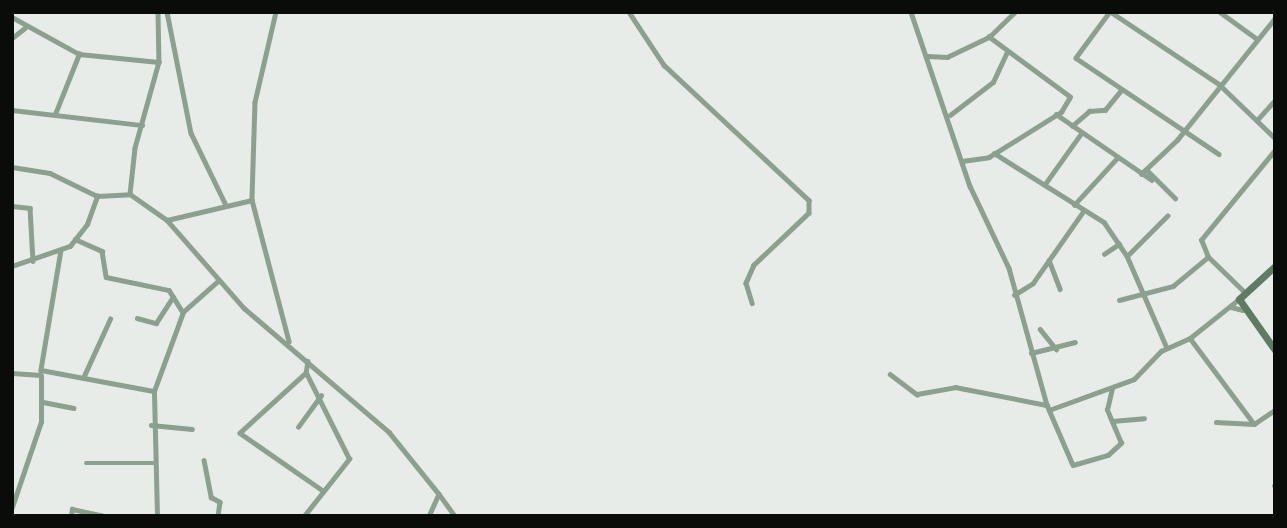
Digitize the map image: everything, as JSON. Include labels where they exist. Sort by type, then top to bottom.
[{"type":"street","points":[[130,194],[142,125],[159,62],[158,12]]},
{"type":"street","points":[[167,12],[191,133],[225,203]]},
{"type":"street","points":[[276,12],[256,102],[252,200],[289,342]]},
{"type":"street","points":[[629,12],[664,65],[809,200],[809,213],[754,265],[746,283],[752,303]]},
{"type":"street","points":[[911,12],[950,116],[962,161],[1014,295],[1048,408],[1068,457],[1079,466],[1117,450],[1121,441],[1106,405],[1111,389]]},
{"type":"street","points":[[928,56],[947,57],[989,37],[1015,12]]},
{"type":"street","points":[[1219,154],[1182,132],[1076,58],[1111,12],[1219,84],[1275,138]]},
{"type":"street","points":[[1220,12],[1257,39]]},
{"type":"street","points":[[12,18],[25,28],[79,54],[159,62]]},
{"type":"street","points":[[1141,174],[1182,132],[1275,18]]},
{"type":"street","points":[[12,38],[25,28]]},
{"type":"street","points":[[962,161],[994,153],[1056,114],[1068,93],[1006,54],[989,37]]},
{"type":"street","points":[[55,114],[79,54]]},
{"type":"street","points":[[950,116],[993,82],[1006,54]]},
{"type":"street","points":[[1072,126],[1089,111],[1105,110],[1121,90]]},
{"type":"street","points":[[1258,119],[1275,100]]},
{"type":"street","points":[[12,110],[142,125]]},
{"type":"street","points":[[1056,114],[1080,135],[1152,180],[1175,198]]},
{"type":"street","points":[[1045,184],[1080,135]]},
{"type":"street","points":[[1275,150],[1203,233],[1208,257],[1242,296],[1243,310],[1275,350]]},
{"type":"street","points":[[994,153],[1045,184],[1082,213],[1104,222],[1127,256],[1147,296],[1167,348]]},
{"type":"street","points":[[1074,205],[1117,158]]},
{"type":"street","points":[[12,167],[50,173],[97,196],[130,194],[167,220],[218,281],[389,432],[455,516]]},
{"type":"street","points":[[1147,170],[1152,180]]},
{"type":"street","points":[[12,266],[61,250],[75,239],[97,196]]},
{"type":"street","points":[[167,220],[225,203],[252,200]]},
{"type":"street","points":[[12,206],[30,208],[33,261]]},
{"type":"street","points":[[1014,295],[1032,284],[1082,213]]},
{"type":"street","points":[[1127,256],[1167,216]]},
{"type":"street","points":[[75,239],[102,251],[106,277],[163,288],[183,312]]},
{"type":"street","points":[[1104,254],[1119,244]]},
{"type":"street","points":[[12,507],[43,402],[41,374],[61,250]]},
{"type":"street","points":[[1050,256],[1048,266],[1060,289]]},
{"type":"street","points":[[1119,300],[1147,296],[1173,286],[1208,257]]},
{"type":"street","points":[[890,374],[917,394],[955,387],[1048,408],[1135,379],[1167,348],[1190,338],[1273,270]]},
{"type":"street","points":[[157,516],[151,425],[154,391],[183,312],[218,281]]},
{"type":"street","points":[[137,318],[156,323],[173,297]]},
{"type":"street","points":[[1231,307],[1243,310]]},
{"type":"street","points":[[83,378],[110,320]]},
{"type":"street","points":[[1040,329],[1056,349]]},
{"type":"street","points":[[1190,338],[1254,424]]},
{"type":"street","points":[[1030,352],[1056,349],[1075,342]]},
{"type":"street","points":[[308,361],[306,373],[240,433],[322,490]]},
{"type":"street","points":[[12,373],[83,378],[154,391]]},
{"type":"street","points":[[304,516],[349,459],[321,396],[306,373]]},
{"type":"street","points":[[298,427],[321,396]]},
{"type":"street","points":[[43,402],[73,408]]},
{"type":"street","points":[[1216,422],[1254,424],[1275,410]]},
{"type":"street","points":[[1112,421],[1144,418]]},
{"type":"street","points":[[151,425],[192,429]]},
{"type":"street","points":[[204,460],[211,497],[220,502],[218,516]]},
{"type":"street","points":[[86,463],[153,463]]},
{"type":"street","points":[[429,516],[439,494]]},
{"type":"street","points":[[71,516],[72,509],[106,516]]}]
